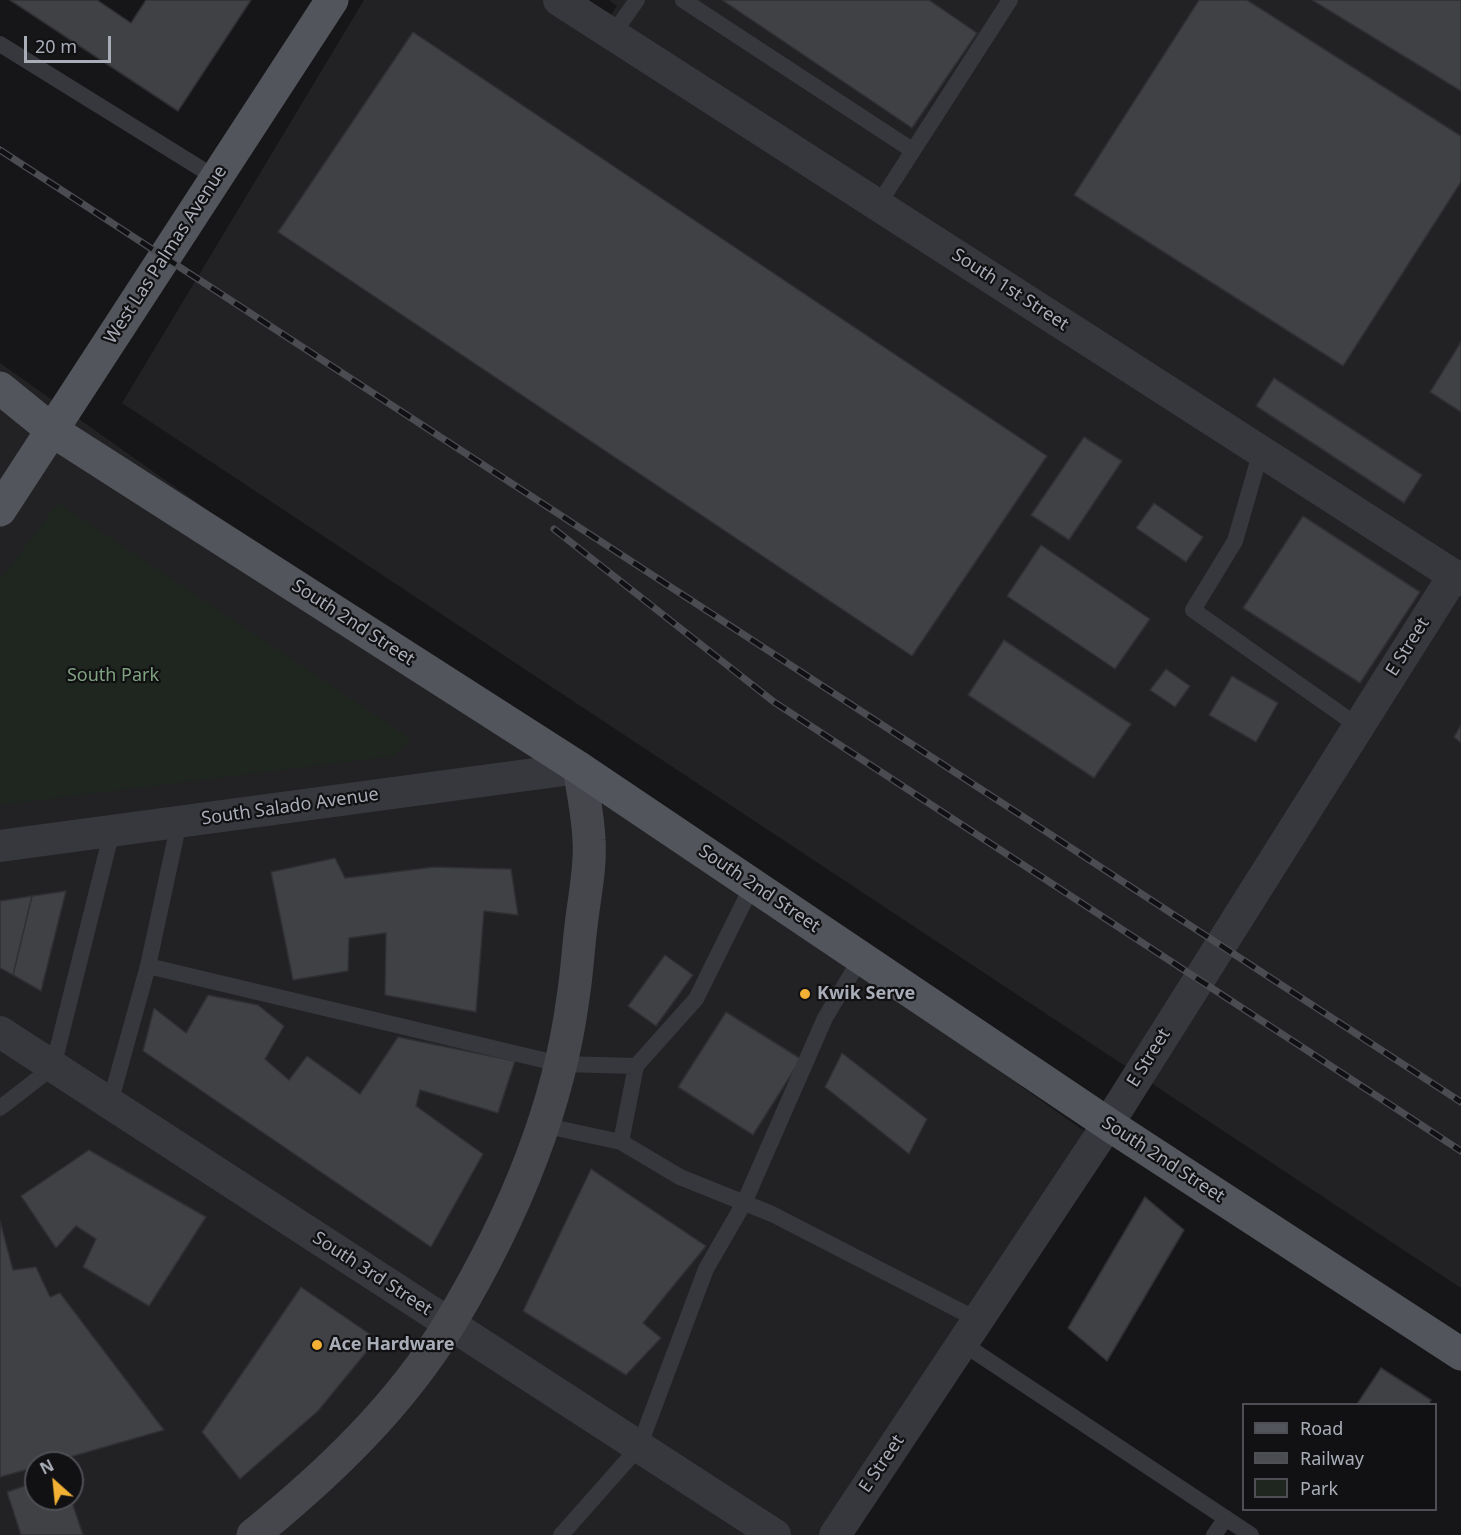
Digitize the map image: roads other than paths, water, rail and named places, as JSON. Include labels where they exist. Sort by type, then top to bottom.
[{"type":"main road","name":"West Las Palmas Avenue","points":[[0,510],[332,0]]},
{"type":"main road","name":"South 2nd Street","points":[[0,388],[53,431],[579,768],[1108,1124],[1461,1354]]},
{"type":"street","name":"South 1st Street","points":[[559,0],[1457,578]]},
{"type":"street","name":"E Street","points":[[835,1535],[1108,1124],[1358,726],[1457,578]]},
{"type":"street","name":"South Salado Avenue","points":[[0,846],[579,768]]},
{"type":"street","points":[[253,1535],[301,1496],[353,1446],[409,1380],[450,1324],[506,1218],[542,1125],[560,1064],[573,999],[589,842],[579,768]]},
{"type":"street","name":"South 3rd Street","points":[[0,1032],[775,1535]]},
{"type":"lane","points":[[613,34],[637,0]]},
{"type":"lane","points":[[683,0],[912,150]]},
{"type":"lane","points":[[878,205],[1010,0]]},
{"type":"lane","points":[[0,44],[216,178]]},
{"type":"lane","points":[[1261,451],[1235,541],[1193,610],[1358,726]]},
{"type":"lane","points":[[110,1103],[148,966],[179,822]]},
{"type":"lane","points":[[0,1108],[53,1067],[112,831]]},
{"type":"lane","points":[[621,1142],[636,1066],[696,999],[753,884]]},
{"type":"lane","points":[[561,1535],[639,1447],[706,1269],[744,1203],[825,1018],[861,958]]},
{"type":"lane","points":[[148,966],[560,1064],[636,1066]]},
{"type":"lane","points":[[542,1125],[621,1142],[680,1177],[771,1214],[970,1332],[1251,1535]]},
{"type":"lane","points":[[1214,1535],[1226,1518]]},
{"type":"railway","points":[[0,150],[1461,1102]]},
{"type":"railway","points":[[554,529],[774,702],[1461,1151]]},
{"type":"place","name":"Kwik Serve","points":[[805,994]]},
{"type":"place","name":"Ace Hardware","points":[[317,1345]]},
{"type":"park label","name":"South Park","points":[[113,676]]}]
